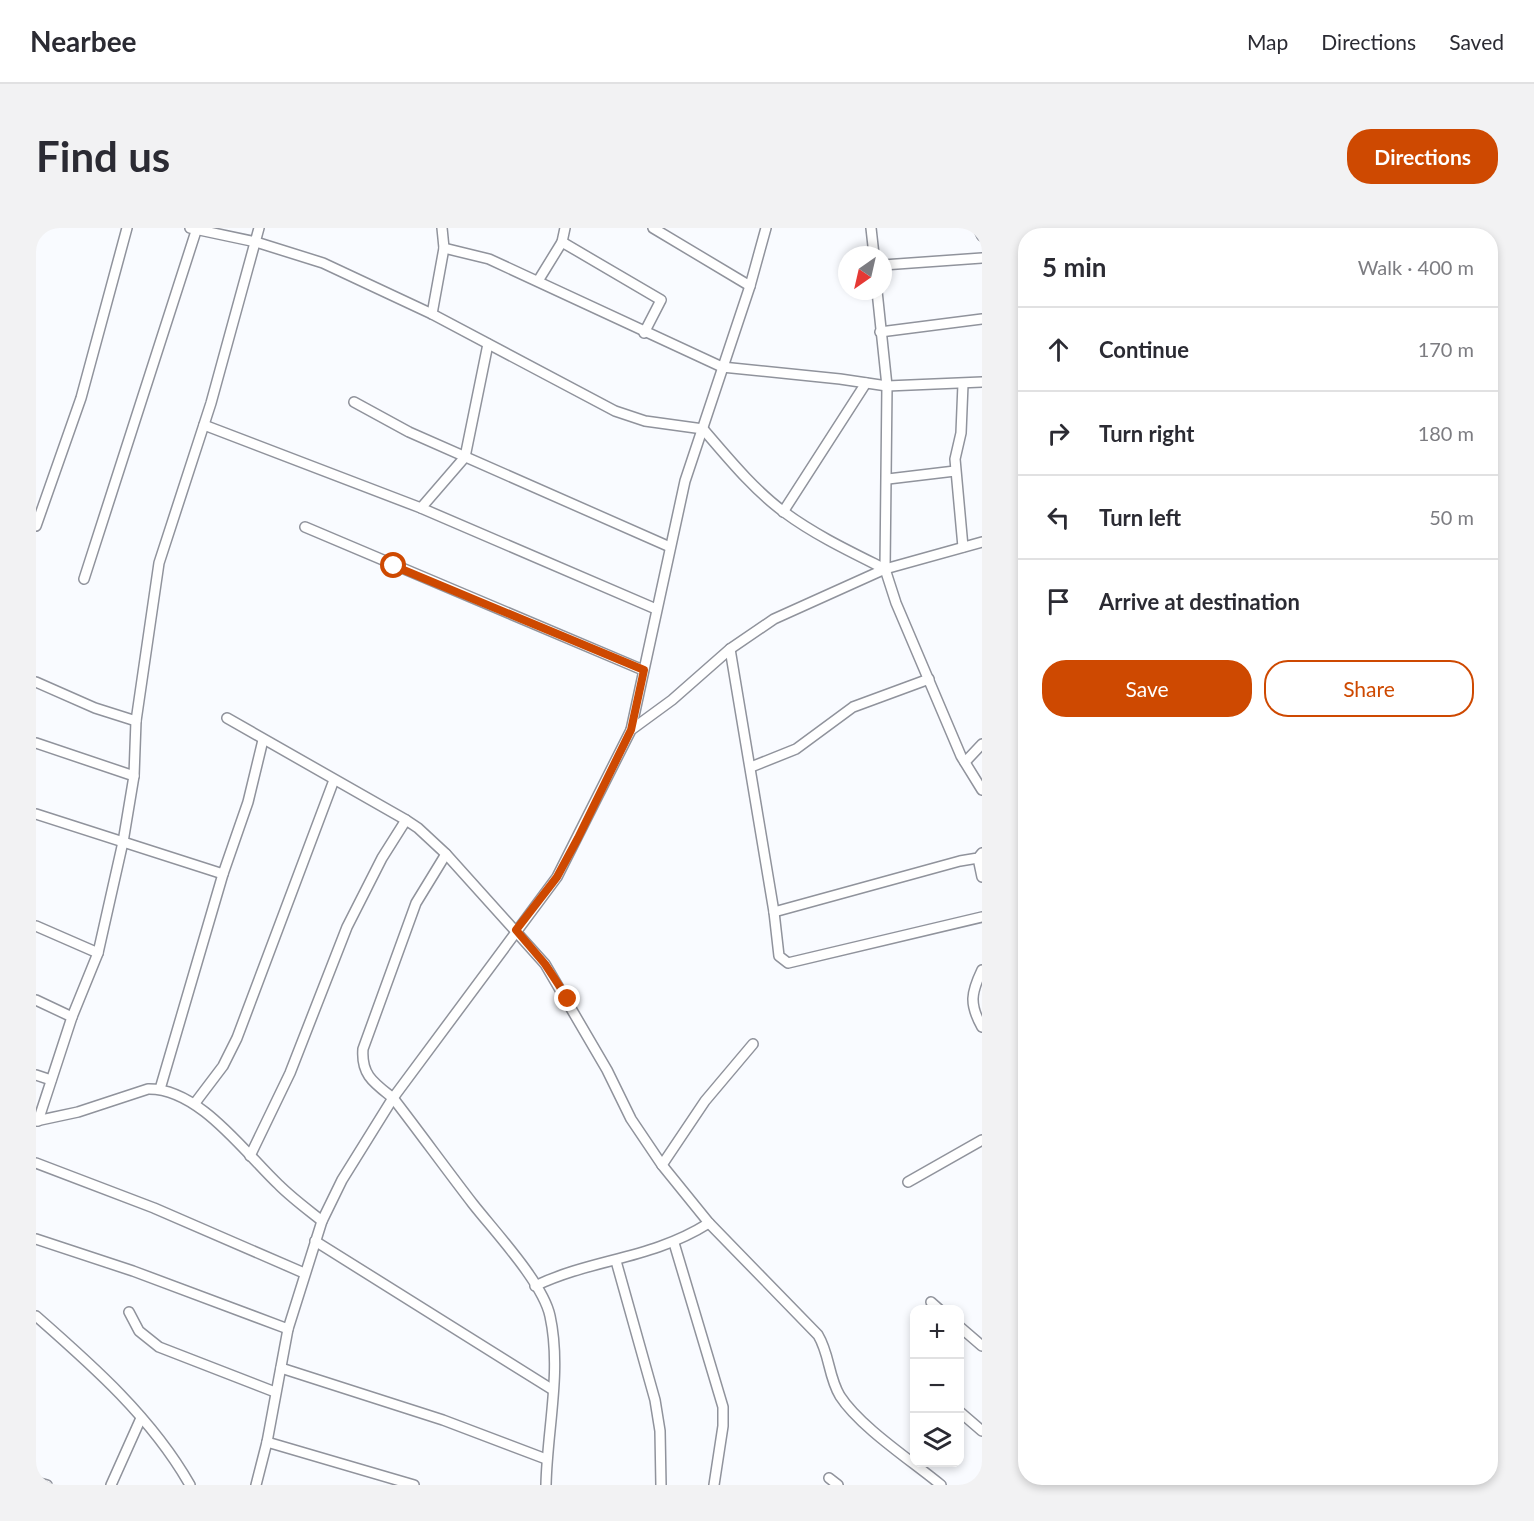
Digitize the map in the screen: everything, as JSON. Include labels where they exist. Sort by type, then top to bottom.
[{"type":"street","points":[[36,526],[81,398],[128,228]]},
{"type":"street","points":[[37,1121],[72,1017],[98,953],[123,842],[134,776],[136,721],[159,563],[204,425],[259,228]]},
{"type":"street","points":[[432,314],[444,248],[442,228]]},
{"type":"street","points":[[538,281],[562,242],[566,228]]},
{"type":"street","points":[[653,228],[750,286]]},
{"type":"street","points":[[871,228],[873,246]]},
{"type":"street","points":[[978,228],[982,236]]},
{"type":"street","points":[[84,579],[194,229],[256,242],[322,263],[432,314],[615,411],[645,421],[703,429],[733,464],[783,512],[838,545],[885,569]]},
{"type":"street","points":[[256,1485],[267,1443],[288,1329],[322,1221],[342,1180],[393,1098],[557,877],[631,730],[686,482],[750,286],[762,230]]},
{"type":"street","points":[[562,242],[661,300],[644,333]]},
{"type":"street","points":[[444,248],[489,259],[644,333],[722,367],[887,386],[982,382]]},
{"type":"street","points":[[892,264],[982,258]]},
{"type":"street","points":[[878,300],[887,386],[888,479],[885,569],[896,603],[965,762],[982,790]]},
{"type":"street","points":[[880,332],[982,319]]},
{"type":"street","points":[[421,508],[465,457],[488,344]]},
{"type":"street","points":[[783,512],[866,383]]},
{"type":"street","points":[[963,384],[962,433],[955,459],[963,547]]},
{"type":"street","points":[[354,402],[409,432],[670,547]]},
{"type":"street","points":[[204,425],[421,508],[656,609]]},
{"type":"street","points":[[888,479],[955,471]]},
{"type":"street","points":[[305,527],[644,670]]},
{"type":"street","points":[[631,730],[672,700],[730,648],[774,618],[885,569],[982,542]]},
{"type":"street","points":[[730,648],[751,767],[779,956],[788,963],[982,917]]},
{"type":"street","points":[[751,767],[796,748],[853,707],[929,679]]},
{"type":"street","points":[[36,681],[95,708],[136,721]]},
{"type":"street","points":[[227,718],[406,820],[446,854],[516,930],[558,982],[607,1070],[630,1119],[662,1165],[709,1223],[818,1335],[825,1347],[830,1375],[848,1406],[941,1485]]},
{"type":"street","points":[[160,1089],[223,874],[248,802],[263,740]]},
{"type":"street","points":[[36,743],[134,776]]},
{"type":"street","points":[[965,762],[982,744]]},
{"type":"street","points":[[195,1104],[223,1066],[237,1038],[334,780]]},
{"type":"street","points":[[36,814],[223,874]]},
{"type":"street","points":[[250,1156],[290,1073],[347,927],[382,858],[406,820]]},
{"type":"street","points":[[446,854],[416,903],[363,1049],[364,1071],[369,1079],[393,1098],[536,1286],[550,1313],[554,1337],[553,1390],[546,1459],[546,1485]]},
{"type":"street","points":[[774,912],[980,856],[982,877]]},
{"type":"street","points":[[36,926],[98,953]]},
{"type":"street","points":[[982,970],[973,988],[971,1001],[982,1027]]},
{"type":"street","points":[[36,1000],[72,1017]]},
{"type":"street","points":[[662,1165],[705,1101],[753,1044]]},
{"type":"street","points":[[36,1075],[51,1080]]},
{"type":"street","points":[[37,1121],[99,1106],[148,1089],[160,1089],[179,1094],[195,1104],[278,1185],[322,1221]]},
{"type":"street","points":[[908,1182],[982,1140]]},
{"type":"street","points":[[36,1163],[154,1208],[304,1273]]},
{"type":"street","points":[[536,1286],[559,1274],[616,1261],[674,1243],[709,1223]]},
{"type":"street","points":[[36,1239],[127,1269],[288,1329]]},
{"type":"street","points":[[315,1241],[553,1390]]},
{"type":"street","points":[[674,1243],[723,1407],[723,1426],[714,1485]]},
{"type":"street","points":[[616,1261],[654,1400],[660,1431],[661,1485]]},
{"type":"street","points":[[931,1302],[934,1305]]},
{"type":"street","points":[[129,1312],[140,1331],[159,1347],[275,1392]]},
{"type":"street","points":[[36,1316],[111,1384],[165,1443],[190,1485]]},
{"type":"street","points":[[964,1330],[982,1346]]},
{"type":"street","points":[[281,1368],[443,1420],[546,1459]]},
{"type":"street","points":[[961,1413],[982,1431]]},
{"type":"street","points":[[111,1485],[141,1418]]},
{"type":"street","points":[[267,1443],[414,1485]]},
{"type":"street","points":[[829,1478],[838,1485]]},
{"type":"street","points":[[36,1482],[47,1485]]},
{"type":"route","points":[[394,566],[644,670],[631,730],[578,838],[557,877],[516,930],[545,964],[568,999]]}]
